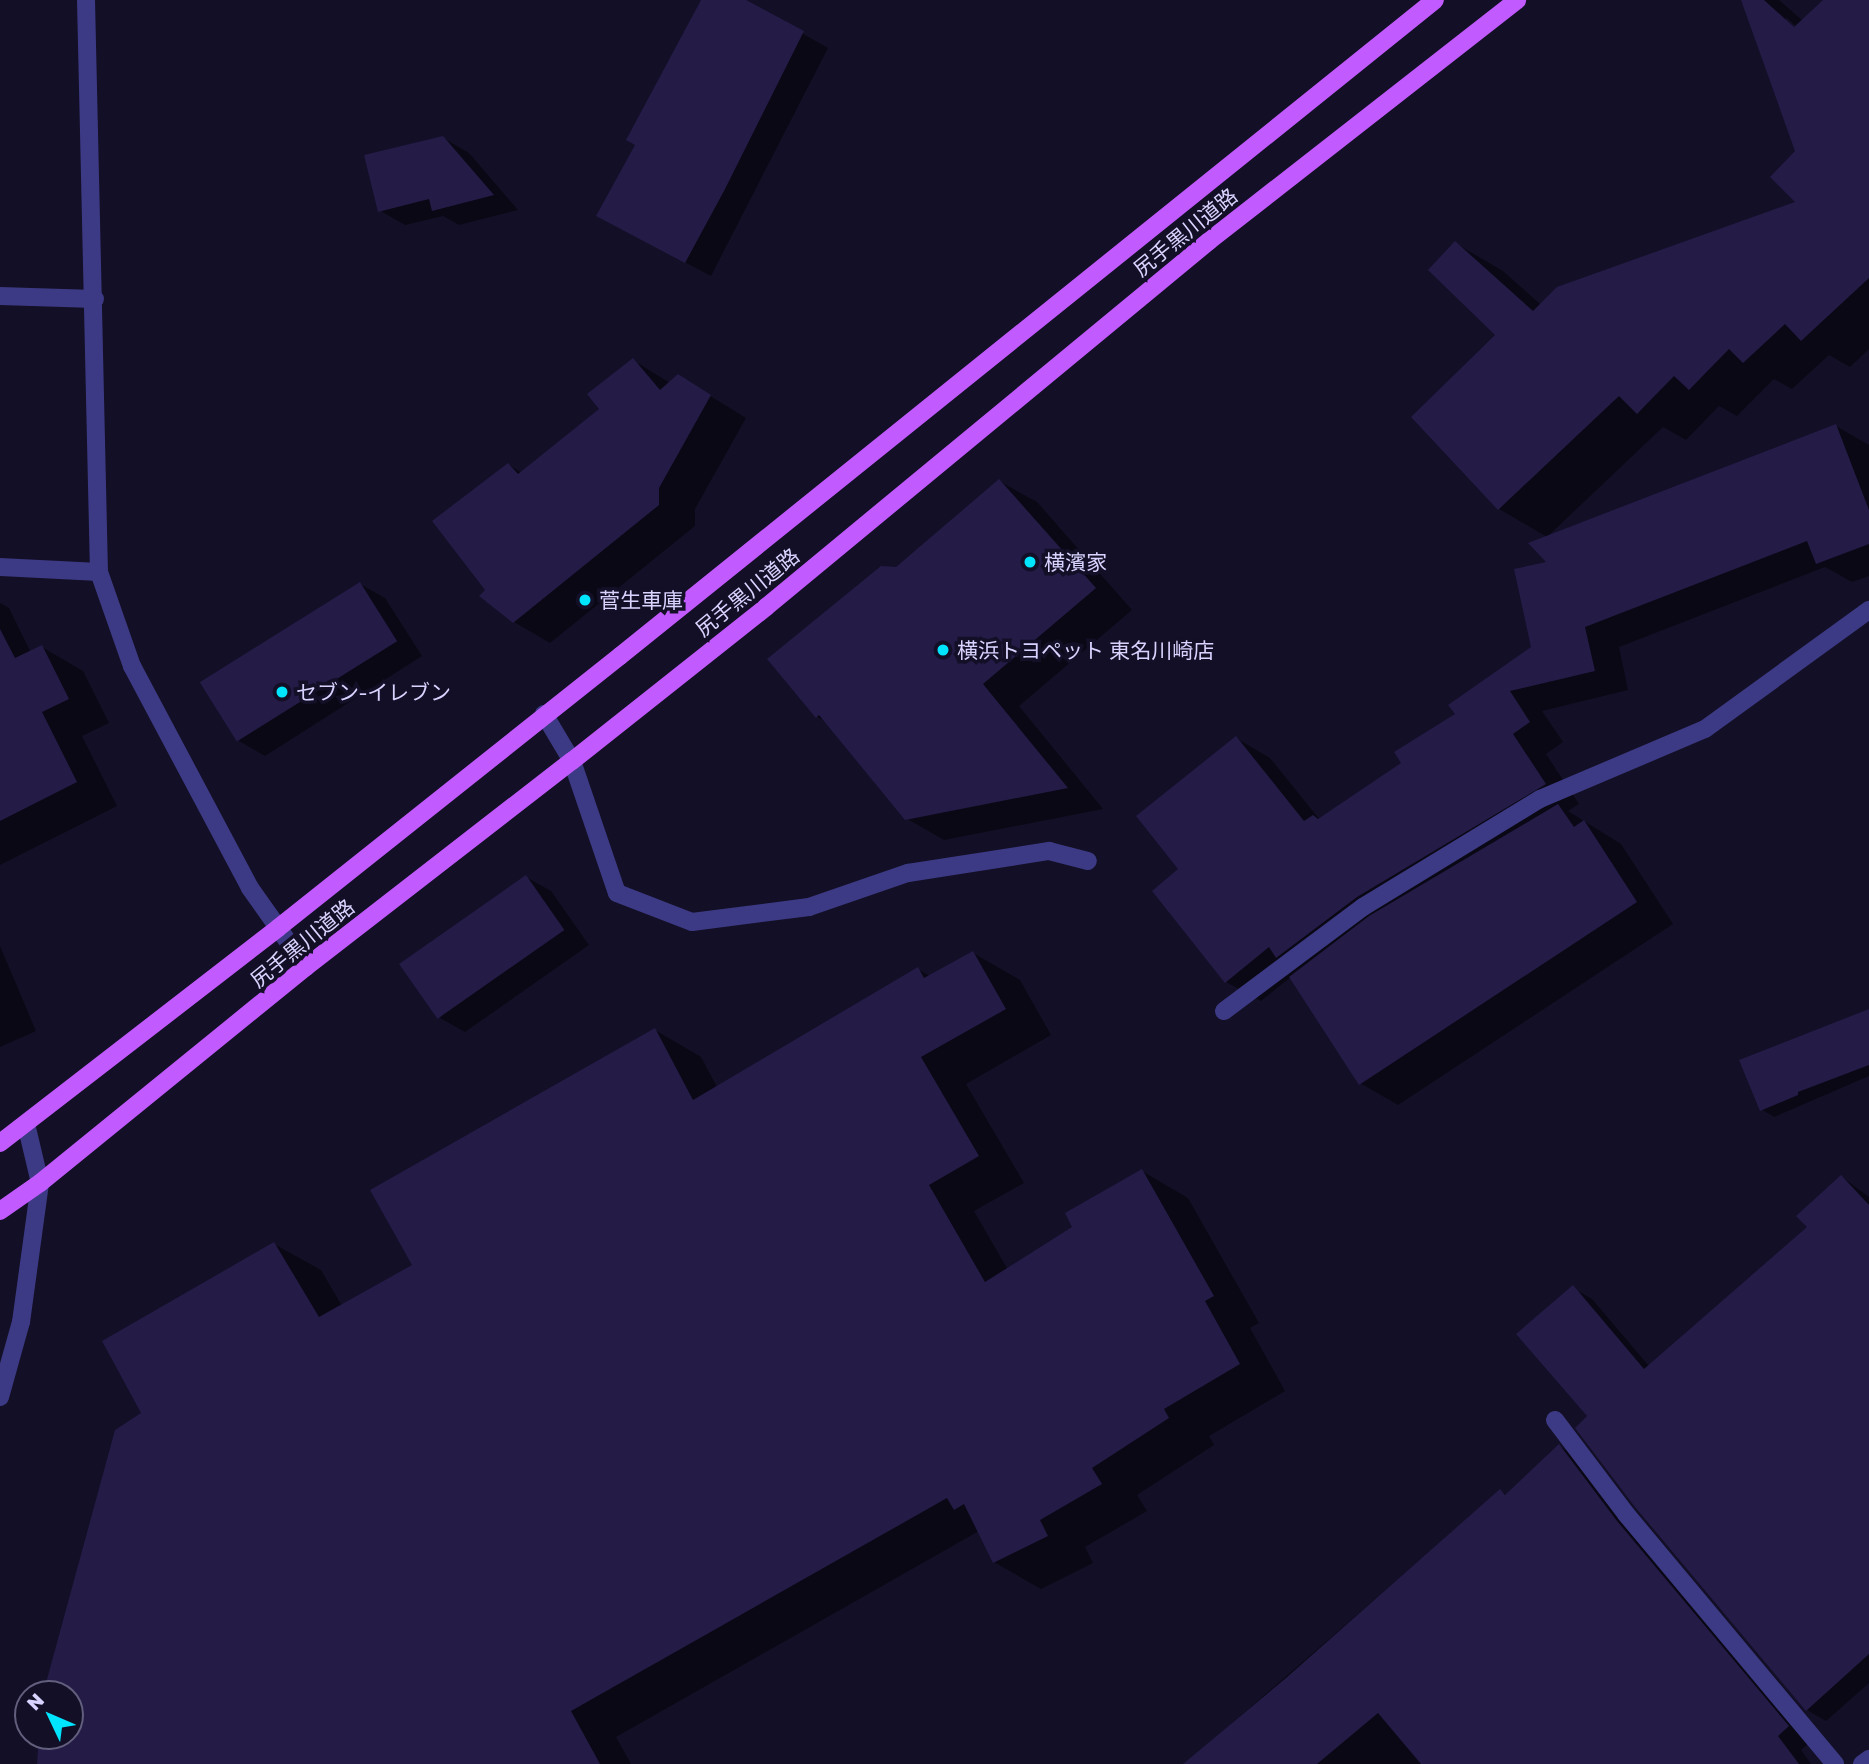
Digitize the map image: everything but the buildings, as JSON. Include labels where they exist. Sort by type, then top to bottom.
[{"type":"main road","name":"尻手黒川道路","points":[[0,1143],[278,928],[1435,0]]},
{"type":"main road","name":"尻手黒川道路","points":[[0,1211],[40,1183],[306,967],[572,761],[776,598],[1198,250],[1517,0]]},
{"type":"street","points":[[86,0],[95,299],[99,572],[132,666],[250,888],[306,967]]},
{"type":"street","points":[[0,296],[95,299]]},
{"type":"street","points":[[0,567],[99,572]]},
{"type":"street","points":[[1224,1011],[1363,907],[1540,799],[1705,729],[1869,610]]},
{"type":"street","points":[[544,714],[572,761],[617,892],[692,922],[809,907],[908,873],[1049,851],[1088,861]]},
{"type":"street","points":[[0,1397],[21,1322],[40,1183],[26,1124]]},
{"type":"street","points":[[1555,1420],[1626,1514],[1835,1764]]},
{"type":"street","points":[[1862,1764],[1869,1759]]},
{"type":"place","name":"横濱家","points":[[1030,562]]},
{"type":"place","name":"菅生車庫","points":[[585,600]]},
{"type":"place","name":"横浜トヨペット 東名川崎店","points":[[943,650]]},
{"type":"place","name":"セブン-イレブン","points":[[282,692]]}]
